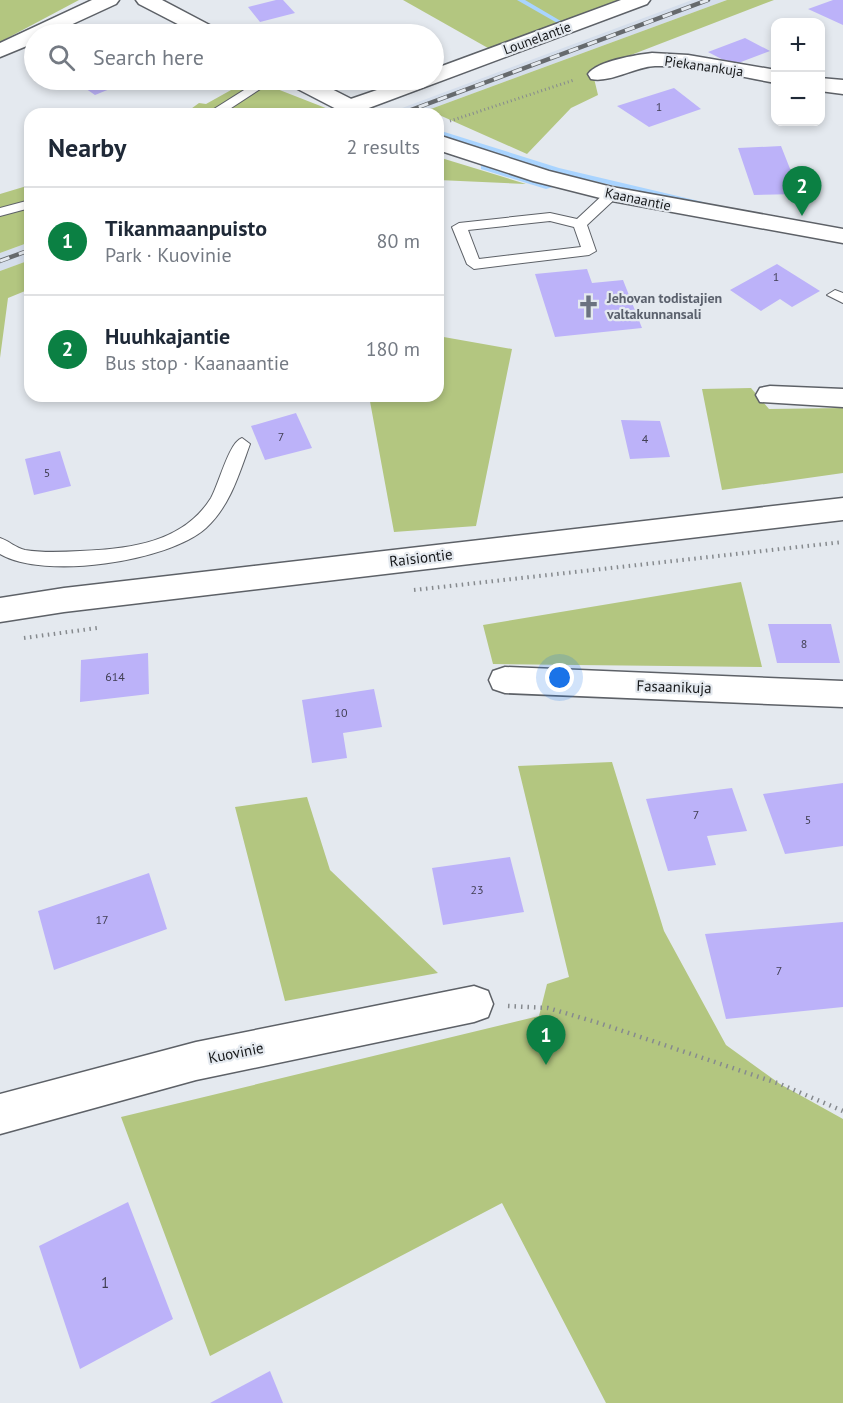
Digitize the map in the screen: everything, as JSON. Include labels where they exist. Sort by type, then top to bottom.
[{"type":"street","points":[[59,24],[110,0]]},
{"type":"street","points":[[146,0],[193,24]]},
{"type":"street","name":"Lounelantie","points":[[444,72],[640,0]]},
{"type":"street","points":[[0,51],[24,40]]},
{"type":"street","name":"Piekanankuja","points":[[599,74],[633,62],[650,60],[693,63],[771,76]]},
{"type":"street","points":[[825,85],[843,87]]},
{"type":"street","points":[[317,90],[351,108]]},
{"type":"street","points":[[364,108],[403,90]]},
{"type":"street","name":"Kaanaantie","points":[[444,134],[542,176],[612,194],[688,210],[843,236]]},
{"type":"street","points":[[770,395],[843,398]]},
{"type":"street","name":"Raisiontie","points":[[0,610],[64,600],[843,509]]},
{"type":"street","name":"Fasaanikuja","points":[[505,680],[843,694]]},
{"type":"street","name":"Kuovinie","points":[[0,1114],[196,1061],[474,1004]]},
{"type":"lane","points":[[223,108],[252,90]]},
{"type":"lane","points":[[580,224],[612,194]]},
{"type":"lane","points":[[0,213],[24,206]]},
{"type":"lane","points":[[550,218],[580,224],[589,251],[474,264],[459,227],[550,218]]},
{"type":"lane","points":[[0,545],[18,555],[50,558],[112,555],[157,547],[186,534],[205,518],[223,492],[242,444]]},
{"type":"path","points":[[444,132],[558,84],[599,74]]},
{"type":"path","points":[[405,592],[843,542]]},
{"type":"path","points":[[22,638],[100,627]]},
{"type":"path","points":[[474,1004],[548,1008],[577,1016],[780,1084],[843,1112]]},
{"type":"shaded area","points":[[692,0],[727,0],[433,108],[402,108]]},
{"type":"shaded area","points":[[24,244],[24,262],[0,271],[0,253]]},
{"type":"green space","points":[[0,0],[79,0],[34,24],[24,24],[24,29],[0,42]]},
{"type":"green space","points":[[403,0],[622,0],[495,52]]},
{"type":"green space","points":[[727,0],[774,0],[592,70],[598,95],[571,108],[527,154],[444,117],[444,108],[433,108]]},
{"type":"green space","points":[[231,90],[280,90],[326,108],[192,108],[199,103],[206,104]]},
{"type":"green space","points":[[444,159],[526,184],[444,180]]},
{"type":"green space","points":[[24,187],[24,244],[0,253],[0,194]]},
{"type":"green space","points":[[24,262],[24,291],[8,298],[0,358],[0,271]]},
{"type":"green space","points":[[444,337],[512,349],[476,526],[394,532],[370,402],[444,402]]},
{"type":"green space","points":[[751,388],[769,409],[843,408],[843,473],[722,490],[702,389]]},
{"type":"green space","points":[[741,582],[762,667],[493,664],[483,625]]},
{"type":"green space","points":[[612,762],[664,931],[726,1045],[780,1084],[843,1119],[843,1403],[606,1403],[502,1203],[210,1356],[121,1117],[539,1016],[547,984],[569,977],[518,766]]},
{"type":"green space","points":[[307,797],[330,870],[438,973],[285,1001],[235,807]]},
{"type":"building","points":[[283,0],[295,13],[260,22],[248,7]]},
{"type":"building","points":[[833,0],[843,0],[843,25],[808,9]]},
{"type":"building","points":[[745,38],[770,51],[733,65],[708,52]]},
{"type":"building","points":[[674,88],[701,109],[649,127],[617,106]]},
{"type":"building","points":[[88,90],[107,90],[95,95]]},
{"type":"building","points":[[781,146],[800,194],[754,195],[738,148]]},
{"type":"building","points":[[777,264],[820,291],[792,307],[780,299],[761,311],[730,290]]},
{"type":"building","name":"Jehovan todistajien valtakunnansali","points":[[587,269],[592,283],[623,280],[642,328],[555,337],[535,274]]},
{"type":"building","points":[[296,413],[312,448],[265,460],[251,426]]},
{"type":"building","points":[[621,420],[660,421],[670,457],[630,459]]},
{"type":"building","points":[[60,451],[71,486],[34,495],[25,459]]},
{"type":"building","points":[[768,624],[831,624],[840,663],[777,663]]},
{"type":"building","points":[[148,653],[149,694],[80,702],[81,660]]},
{"type":"building","points":[[374,689],[382,727],[343,733],[347,758],[312,763],[302,700]]},
{"type":"building","points":[[843,783],[843,846],[785,854],[763,794]]},
{"type":"building","points":[[732,788],[747,831],[707,836],[716,865],[668,871],[646,799]]},
{"type":"building","points":[[510,857],[524,912],[443,925],[432,868]]},
{"type":"building","points":[[149,873],[167,929],[54,970],[38,911]]},
{"type":"building","points":[[843,922],[843,1007],[726,1019],[705,934]]},
{"type":"building","points":[[128,1202],[173,1319],[80,1369],[39,1246]]},
{"type":"building","points":[[270,1371],[283,1403],[210,1403]]},
{"type":"waterway","points":[[520,0],[568,27]]},
{"type":"waterway","points":[[444,134],[557,170],[703,204]]},
{"type":"waterway","points":[[484,167],[549,187]]},
{"type":"railway","points":[[416,108],[708,0]]},
{"type":"railway","points":[[0,261],[24,252]]},
{"type":"place","name":"Huuhkajantie","points":[[802,216]]},
{"type":"place","name":"Jehovan todistajien valtakunnansali","points":[[589,306]]},
{"type":"place","name":"Tikanmaanpuisto","points":[[546,1065]]}]
